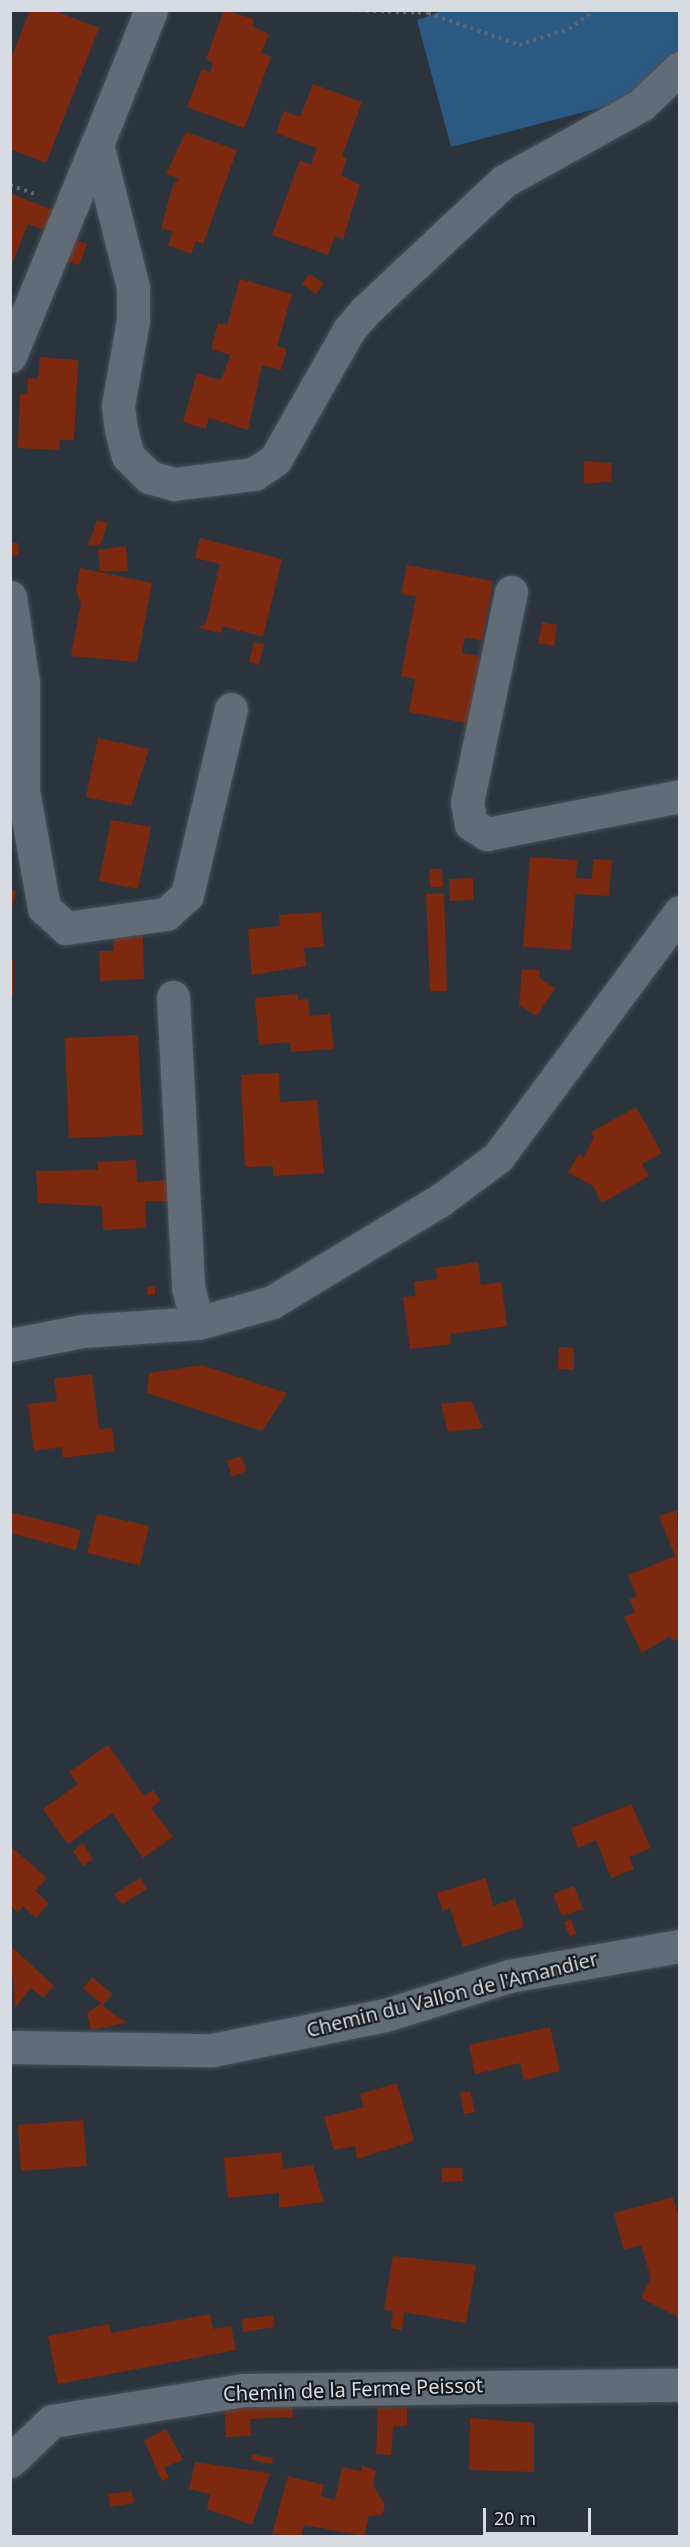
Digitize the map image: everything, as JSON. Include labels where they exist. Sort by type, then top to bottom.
[{"type":"street","points":[[10,356],[151,10]]},
{"type":"street","points":[[97,144],[133,287],[133,320],[117,406],[128,456],[149,477],[174,484],[254,474],[275,459],[349,330],[365,311],[504,181],[641,105],[680,68]]},
{"type":"street","points":[[511,592],[467,802],[471,824],[487,834],[680,796]]},
{"type":"street","points":[[10,597],[23,683],[25,803],[44,908],[66,928],[166,914],[187,895],[231,709]]},
{"type":"street","points":[[10,1345],[83,1331],[198,1323],[272,1302],[439,1201],[498,1157],[680,912]]},
{"type":"street","points":[[173,997],[188,1288],[198,1323]]},
{"type":"street","name":"Chemin du Vallon de l'Amandier","points":[[10,2047],[212,2050],[386,2014],[509,1976],[680,1946]]},
{"type":"street","name":"Chemin de la Ferme Peissot","points":[[10,2462],[21,2445],[52,2421],[243,2390],[680,2385]]},
{"type":"path","points":[[351,10],[428,13],[519,45],[569,29],[595,10]]},
{"type":"shaded area","points":[[445,10],[679,11],[679,87],[451,147],[417,20]]},
{"type":"building","points":[[30,10],[53,10],[99,28],[46,163],[10,149],[10,61]]},
{"type":"building","points":[[224,10],[254,19],[252,26],[269,34],[261,53],[271,57],[244,128],[187,107],[202,69],[210,72],[213,63],[206,59]]},
{"type":"building","points":[[313,84],[362,102],[342,156],[347,158],[341,175],[360,185],[343,239],[335,236],[328,255],[272,235],[300,160],[311,165],[317,148],[276,133],[284,111],[300,117]]},
{"type":"building","points":[[186,132],[237,150],[203,244],[196,241],[191,254],[168,245],[173,232],[161,228],[173,185],[180,179],[166,174]]},
{"type":"building","points":[[10,193],[55,211],[47,231],[28,224],[12,264]]},
{"type":"building","points":[[74,239],[87,244],[79,265],[66,261]]},
{"type":"building","points":[[309,274],[324,283],[316,294],[302,284]]},
{"type":"building","points":[[240,279],[292,294],[277,346],[287,349],[281,370],[262,365],[248,430],[209,418],[206,429],[183,422],[197,373],[220,380],[224,373],[230,355],[211,349],[218,323],[227,325]]},
{"type":"building","points":[[40,357],[78,360],[74,440],[60,440],[59,450],[18,448],[20,394],[27,394],[28,378],[38,379]]},
{"type":"building","points":[[584,461],[612,463],[611,481],[584,484]]},
{"type":"building","points":[[97,520],[108,523],[100,545],[88,546]]},
{"type":"building","points":[[200,538],[282,559],[263,637],[222,626],[221,633],[198,628],[206,623],[220,564],[195,558]]},
{"type":"building","points":[[10,543],[18,543],[19,555],[10,556]]},
{"type":"building","points":[[126,546],[128,571],[100,571],[98,550]]},
{"type":"building","points":[[407,565],[493,581],[482,641],[465,637],[462,653],[479,656],[476,696],[466,723],[409,712],[415,679],[401,676],[416,596],[401,594]]},
{"type":"building","points":[[80,568],[152,583],[137,662],[71,656],[81,603],[76,590]]},
{"type":"building","points":[[542,622],[557,625],[554,646],[538,643]]},
{"type":"building","points":[[254,642],[264,644],[259,665],[249,662]]},
{"type":"building","points":[[98,738],[149,749],[131,806],[86,797]]},
{"type":"building","points":[[111,820],[151,827],[138,889],[99,881]]},
{"type":"building","points":[[530,857],[577,860],[576,878],[592,879],[593,859],[612,860],[609,896],[575,894],[571,950],[523,947]]},
{"type":"building","points":[[429,869],[442,869],[443,887],[430,887]]},
{"type":"building","points":[[473,878],[473,900],[450,901],[449,879]]},
{"type":"building","points":[[10,890],[16,891],[11,913],[10,913]]},
{"type":"building","points":[[444,893],[447,991],[430,991],[426,894]]},
{"type":"building","points":[[321,912],[324,947],[304,948],[306,966],[252,975],[248,929],[280,926],[279,915]]},
{"type":"building","points":[[143,936],[144,979],[100,981],[99,951],[114,951],[113,938]]},
{"type":"building","points":[[10,960],[13,960],[13,996],[10,996]]},
{"type":"building","points":[[522,969],[540,970],[539,978],[555,988],[537,1016],[519,1005]]},
{"type":"building","points":[[297,994],[298,1000],[308,999],[310,1016],[330,1014],[334,1049],[291,1052],[290,1042],[259,1045],[255,998]]},
{"type":"building","points":[[138,1035],[143,1135],[69,1138],[65,1038]]},
{"type":"building","points":[[279,1073],[280,1102],[317,1100],[324,1173],[273,1176],[273,1166],[245,1167],[241,1075]]},
{"type":"building","points":[[636,1107],[662,1153],[642,1164],[649,1176],[602,1203],[593,1186],[568,1172],[579,1154],[584,1157],[594,1137],[591,1132]]},
{"type":"building","points":[[136,1160],[137,1182],[171,1180],[172,1201],[145,1201],[146,1228],[103,1230],[102,1206],[38,1203],[36,1171],[98,1170],[98,1162]]},
{"type":"building","points":[[478,1262],[481,1285],[501,1282],[507,1326],[450,1334],[451,1344],[410,1349],[403,1297],[416,1296],[414,1282],[437,1279],[436,1268]]},
{"type":"building","points":[[155,1286],[155,1295],[148,1295],[147,1287]]},
{"type":"building","points":[[559,1347],[574,1348],[574,1370],[558,1369]]},
{"type":"building","points":[[202,1365],[287,1393],[262,1431],[147,1393],[149,1373]]},
{"type":"building","points":[[92,1374],[99,1429],[112,1428],[115,1451],[63,1458],[61,1447],[34,1451],[28,1404],[57,1401],[54,1379]]},
{"type":"building","points":[[471,1401],[483,1428],[448,1432],[441,1404]]},
{"type":"building","points":[[242,1456],[246,1471],[232,1477],[227,1461]]},
{"type":"building","points":[[677,1510],[680,1638],[672,1641],[670,1636],[642,1653],[624,1617],[635,1613],[630,1599],[637,1596],[628,1575],[675,1556],[659,1516]]},
{"type":"building","points":[[10,1512],[81,1530],[76,1550],[10,1533]]},
{"type":"building","points":[[97,1514],[149,1526],[140,1565],[87,1553]]},
{"type":"building","points":[[108,1745],[144,1796],[153,1790],[161,1801],[151,1808],[173,1837],[143,1858],[112,1813],[68,1844],[43,1809],[78,1784],[69,1772]]},
{"type":"building","points":[[631,1804],[651,1848],[629,1857],[634,1869],[611,1878],[596,1840],[578,1848],[571,1828]]},
{"type":"building","points":[[83,1843],[93,1859],[83,1866],[73,1851]]},
{"type":"building","points":[[10,1846],[47,1878],[35,1891],[49,1903],[36,1918],[23,1906],[18,1912],[10,1905]]},
{"type":"building","points":[[140,1878],[147,1889],[122,1904],[114,1894]]},
{"type":"building","points":[[486,1878],[493,1906],[515,1899],[524,1927],[463,1947],[450,1908],[443,1911],[437,1893]]},
{"type":"building","points":[[574,1886],[583,1909],[562,1916],[553,1894]]},
{"type":"building","points":[[571,1919],[576,1934],[570,1937],[564,1922]]},
{"type":"building","points":[[10,1945],[54,1986],[43,1998],[31,1988],[15,2008]]},
{"type":"building","points":[[92,1977],[112,1994],[103,2005],[83,1988]]},
{"type":"building","points":[[101,2004],[127,2023],[91,2030],[87,2013]]},
{"type":"building","points":[[550,2027],[560,2071],[524,2080],[520,2063],[475,2074],[469,2045]]},
{"type":"building","points":[[397,2083],[414,2141],[357,2159],[355,2146],[334,2150],[324,2117],[364,2107],[360,2094]]},
{"type":"building","points":[[470,2091],[475,2112],[464,2114],[460,2093]]},
{"type":"building","points":[[83,2120],[87,2166],[21,2171],[18,2125]]},
{"type":"building","points":[[282,2152],[283,2169],[313,2165],[324,2202],[279,2208],[279,2193],[228,2198],[224,2158]]},
{"type":"building","points":[[442,2168],[462,2168],[463,2181],[442,2182]]},
{"type":"building","points":[[673,2197],[680,2221],[680,2318],[641,2298],[651,2278],[641,2245],[624,2250],[614,2213]]},
{"type":"building","points":[[393,2256],[476,2265],[466,2323],[404,2312],[402,2330],[391,2328],[393,2311],[384,2309]]},
{"type":"building","points":[[210,2314],[213,2329],[231,2326],[236,2350],[58,2384],[48,2336],[109,2324],[111,2333]]},
{"type":"building","points":[[273,2315],[275,2327],[243,2332],[242,2319]]},
{"type":"building","points":[[292,2398],[293,2417],[250,2419],[251,2436],[226,2437],[224,2402]]},
{"type":"building","points":[[378,2408],[407,2408],[407,2425],[393,2427],[391,2455],[376,2454]]},
{"type":"building","points":[[470,2418],[534,2423],[534,2472],[469,2470]]},
{"type":"building","points":[[166,2429],[183,2460],[164,2467],[169,2478],[162,2481],[144,2440]]},
{"type":"building","points":[[252,2454],[273,2458],[272,2464],[251,2460]]},
{"type":"building","points":[[195,2462],[270,2473],[252,2525],[207,2509],[210,2494],[189,2489]]},
{"type":"building","points":[[362,2466],[376,2470],[373,2485],[385,2505],[382,2515],[369,2516],[364,2536],[304,2525],[301,2536],[272,2534],[288,2476],[324,2485],[321,2496],[335,2500],[342,2467],[361,2471]]},
{"type":"building","points":[[131,2491],[134,2503],[110,2507],[108,2494]]}]
